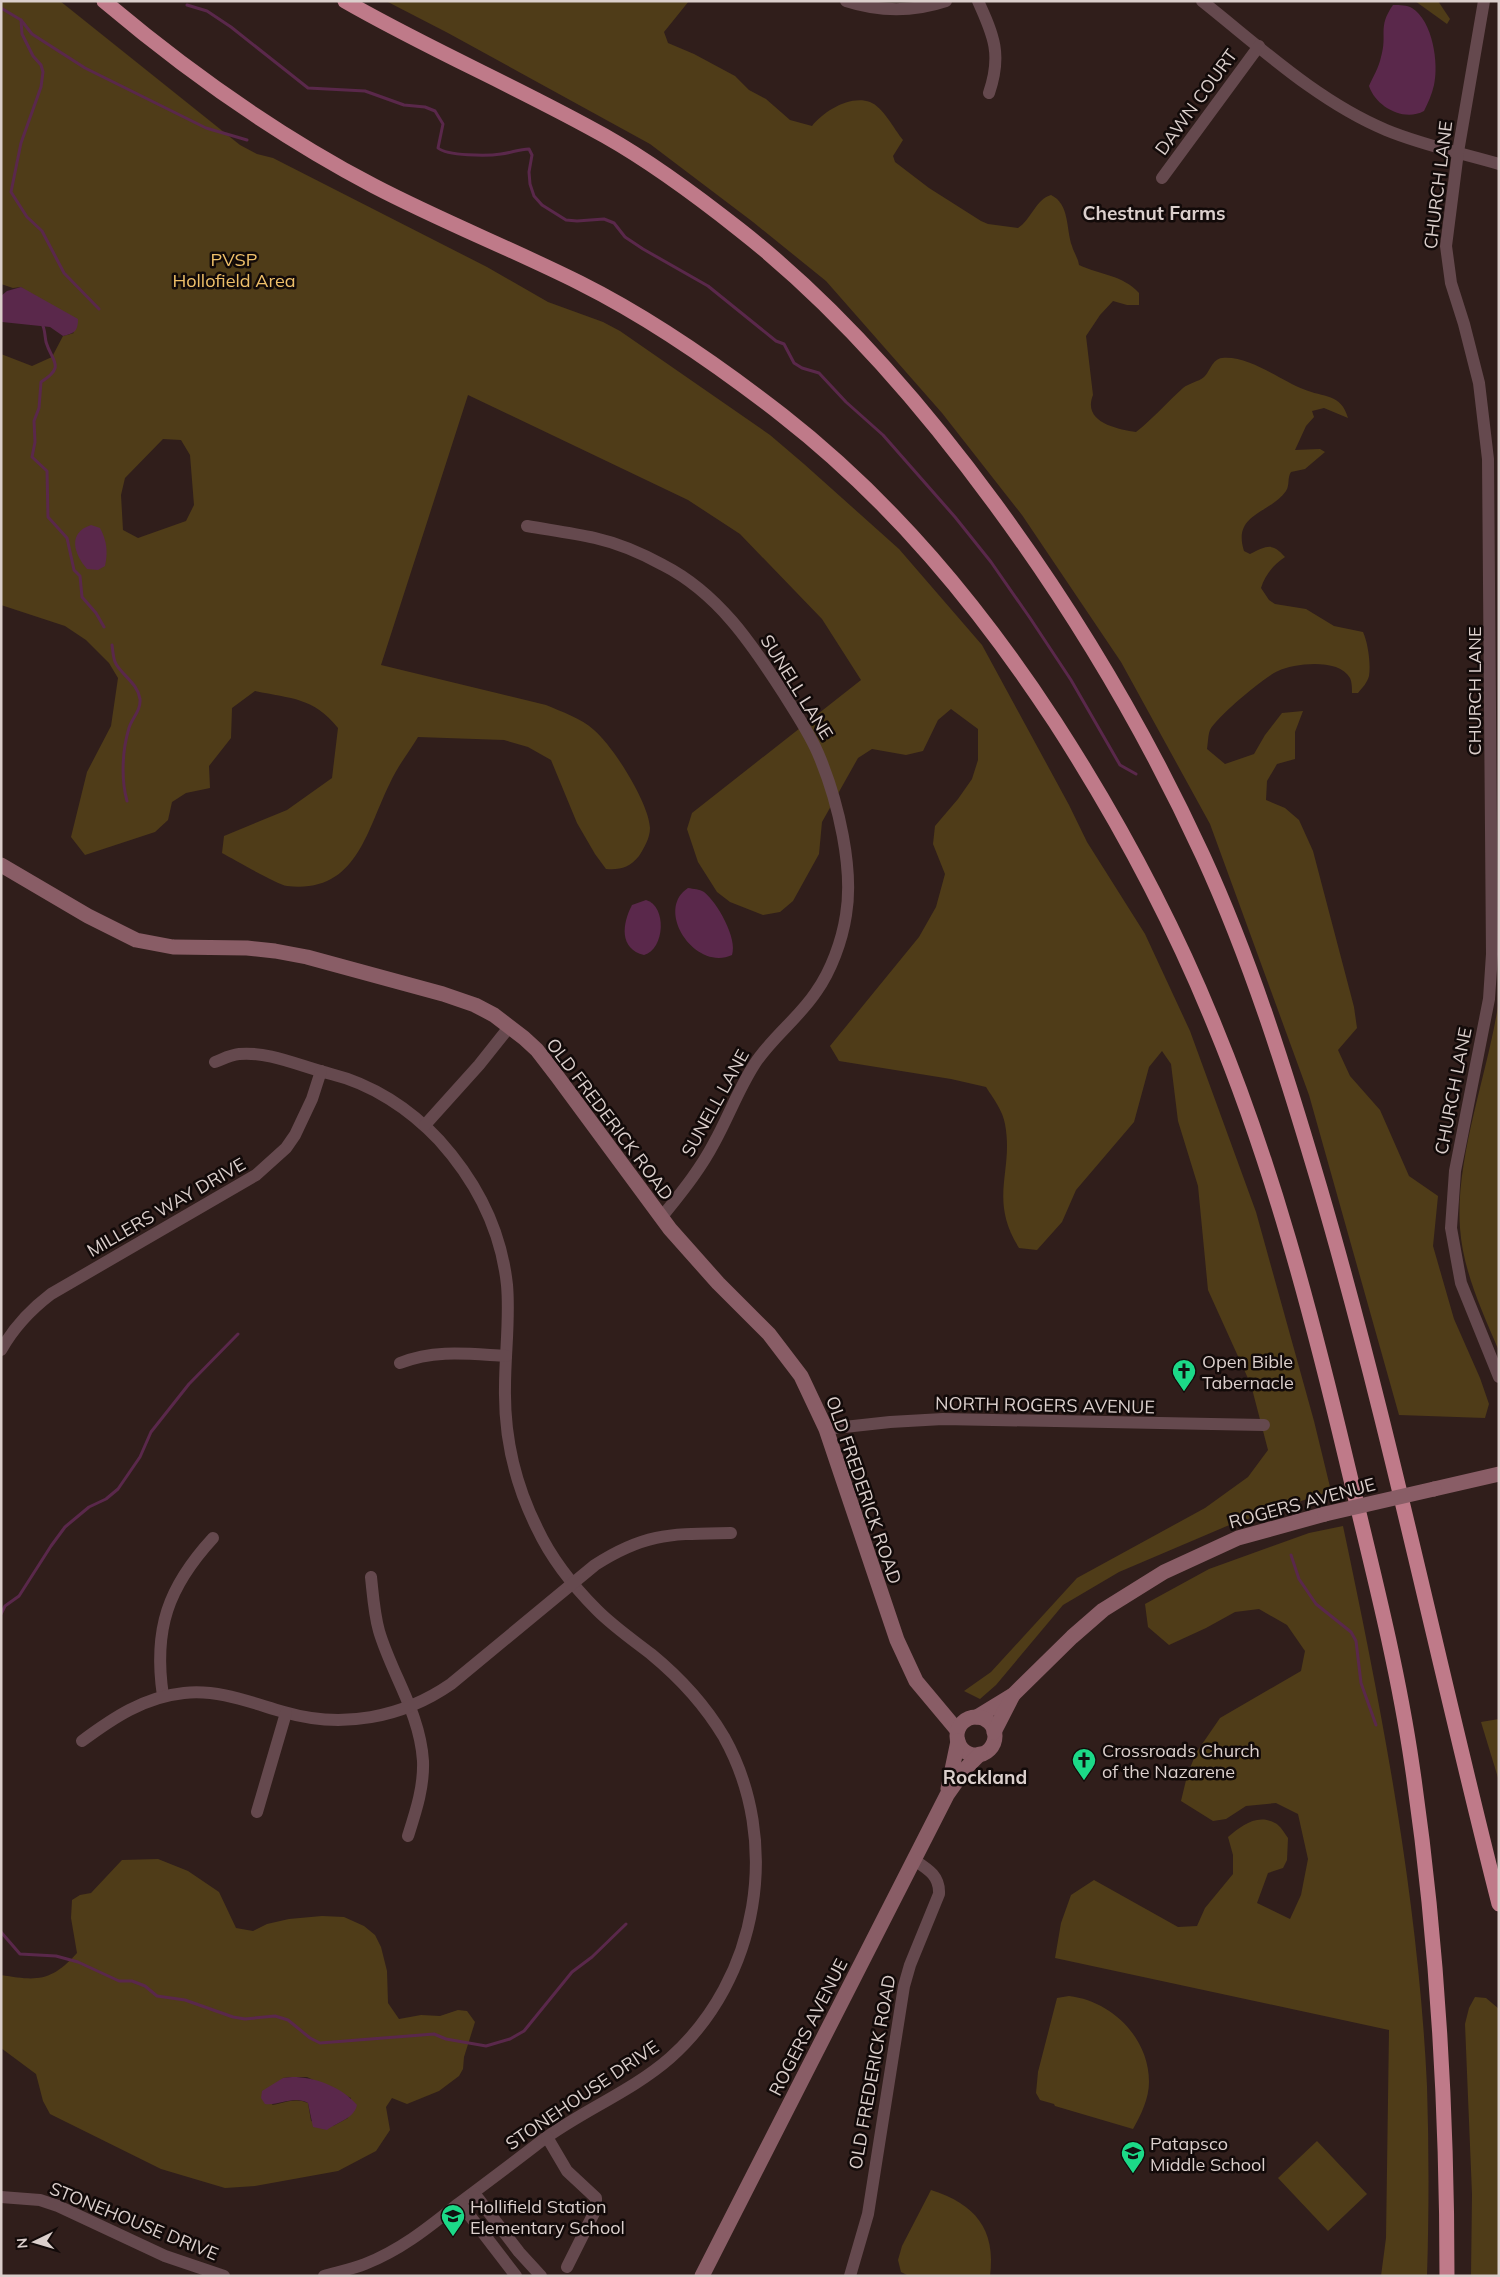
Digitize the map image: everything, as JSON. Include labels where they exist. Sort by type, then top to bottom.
[{"type":"highway","points":[[104,1],[156,45],[277,129],[375,186],[581,284],[651,322],[788,419],[884,504],[932,556],[986,621],[1072,749],[1147,877],[1214,1022],[1243,1099],[1270,1179],[1327,1382],[1377,1585],[1412,1759],[1427,1875],[1437,1985],[1446,2149],[1448,2276]]},
{"type":"highway","points":[[345,1],[396,30],[557,109],[611,139],[693,194],[785,267],[861,341],[955,450],[1052,583],[1094,651],[1168,783],[1204,859],[1234,930],[1290,1088],[1338,1248],[1383,1417],[1459,1746],[1499,1904]]},
{"type":"street","points":[[846,1],[872,8],[909,10],[946,1]]},
{"type":"street","points":[[978,1],[996,46],[995,76],[989,93]]},
{"type":"street","points":[[1202,1],[1314,88],[1358,116],[1394,132],[1499,164]]},
{"type":"street","name":"CHURCH LANE","points":[[1484,1],[1448,220],[1447,267],[1479,383],[1494,510],[1491,976],[1485,1022],[1455,1171],[1451,1228],[1461,1283],[1499,1377]]},
{"type":"street","name":"DAWN COURT","points":[[1162,178],[1259,46]]},
{"type":"street","name":"SUNELL LANE","points":[[527,526],[596,538],[629,550],[664,565],[693,584],[721,609],[748,640],[808,732],[820,757],[830,786],[839,822],[845,861],[846,916],[829,968],[816,993],[765,1049],[752,1067],[700,1168],[661,1218]]},
{"type":"street","name":"OLD FREDERICK ROAD","points":[[1,865],[88,916],[136,940],[173,947],[247,948],[275,951],[443,994],[475,1005],[510,1026],[537,1050],[661,1218],[693,1256],[769,1334],[786,1355],[813,1398],[826,1429],[897,1640],[916,1681],[958,1736]]},
{"type":"street","points":[[425,1125],[478,1066],[510,1026]]},
{"type":"street","name":"STONEHOUSE DRIVE","points":[[214,1062],[232,1055],[244,1054],[273,1058],[343,1077],[371,1089],[397,1103],[425,1125],[453,1156],[470,1179],[492,1222],[504,1263],[506,1283],[506,1418],[513,1467],[534,1524],[543,1541],[573,1583],[598,1611],[671,1671],[707,1711],[724,1738],[745,1786],[755,1834],[754,1893],[742,1948],[733,1972],[705,2019],[688,2040],[651,2074],[547,2137],[409,2242],[365,2264],[324,2276]]},
{"type":"street","name":"MILLERS WAY DRIVE","points":[[1,1350],[19,1323],[33,1308],[51,1294],[239,1186],[271,1162],[286,1148],[300,1126],[312,1099],[320,1071]]},
{"type":"street","points":[[400,1363],[418,1356],[436,1353],[506,1356]]},
{"type":"street","name":"NORTH ROGERS AVENUE","points":[[826,1429],[890,1422],[943,1419],[1264,1426]]},
{"type":"street","name":"ROGERS AVENUE","points":[[973,1718],[1013,1695],[1072,1637],[1103,1610],[1164,1572],[1238,1538],[1325,1514],[1499,1474]]},
{"type":"street","points":[[82,1741],[125,1711],[142,1703],[163,1696],[184,1693],[215,1694],[249,1701],[286,1713],[313,1718],[352,1720],[386,1715],[411,1707],[434,1696],[451,1684],[595,1565],[613,1553],[649,1538],[677,1534],[731,1533]]},
{"type":"street","points":[[163,1696],[159,1654],[167,1610],[175,1589],[185,1571],[213,1538]]},
{"type":"street","points":[[371,1577],[379,1631],[411,1707],[423,1761],[418,1806],[408,1836]]},
{"type":"street","name":"ROGERS AVENUE","points":[[994,1732],[1013,1695]]},
{"type":"street","name":"OLD FREDERICK ROAD","points":[[934,1704],[973,1718]]},
{"type":"street","points":[[257,1812],[286,1713]]},
{"type":"street","points":[[973,1718],[987,1720],[994,1732],[991,1747],[980,1754],[966,1752],[958,1736],[973,1718]]},
{"type":"street","name":"ROGERS AVENUE","points":[[947,1794],[958,1736]]},
{"type":"street","name":"ROGERS AVENUE","points":[[702,2276],[947,1794],[966,1768],[980,1754]]},
{"type":"street","name":"OLD FREDERICK ROAD","points":[[850,2276],[868,2214],[904,1986],[910,1965],[939,1894],[940,1885],[937,1877],[914,1860]]},
{"type":"street","points":[[547,2137],[567,2170],[596,2198],[596,2209],[567,2266]]},
{"type":"street","points":[[474,2193],[519,2252],[541,2276]]},
{"type":"street","name":"STONEHOUSE DRIVE","points":[[1,2197],[40,2200],[58,2206],[165,2256],[224,2276]]},
{"type":"street","points":[[460,2203],[516,2276]]},
{"type":"green space","name":"PVSP Hollofield Area","points":[[1,1],[60,1],[240,145],[257,154],[273,158],[487,267],[548,302],[603,322],[620,331],[770,435],[899,549],[982,645],[1069,805],[1087,842],[1145,934],[1190,1031],[1256,1212],[1314,1421],[1331,1491],[1227,1526],[1119,1572],[1063,1605],[996,1685],[980,1699],[964,1691],[991,1672],[1077,1578],[1205,1508],[1248,1477],[1268,1450],[1251,1385],[1208,1290],[1198,1186],[1178,1121],[1171,1064],[1162,1051],[1149,1067],[1134,1122],[1076,1190],[1062,1222],[1037,1250],[1019,1248],[1010,1230],[1003,1199],[1007,1157],[1005,1124],[1000,1109],[986,1087],[951,1079],[839,1061],[830,1046],[919,937],[936,907],[945,874],[933,844],[935,826],[972,779],[978,760],[978,729],[951,709],[938,720],[923,751],[906,755],[872,749],[858,758],[822,822],[819,854],[793,901],[780,912],[763,915],[730,902],[717,892],[698,862],[687,829],[692,813],[861,680],[822,619],[740,534],[688,500],[468,395],[381,665],[546,705],[589,726],[602,738],[620,761],[644,804],[650,832],[639,856],[632,863],[624,867],[606,869],[577,823],[551,760],[528,747],[504,740],[418,737],[393,777],[356,856],[344,870],[329,880],[311,886],[287,886],[265,877],[222,853],[224,836],[287,810],[332,778],[338,728],[320,710],[311,705],[291,698],[255,691],[232,708],[231,738],[209,766],[210,788],[186,793],[172,802],[168,820],[155,832],[85,855],[71,837],[87,772],[111,726],[118,678],[109,663],[86,640],[65,626],[1,605],[1,354],[32,366],[52,357],[63,336],[74,333],[21,287],[13,288],[1,284]],"holes":[[[163,439],[181,440],[190,455],[194,505],[186,521],[138,538],[123,530],[121,495],[125,478]]]},
{"type":"green space","points":[[386,1],[689,1],[664,32],[668,43],[694,54],[735,76],[749,90],[766,99],[790,120],[812,126],[823,115],[838,106],[862,100],[870,102],[884,113],[903,140],[893,156],[895,162],[929,188],[988,224],[1018,228],[1046,197],[1051,195],[1057,199],[1064,211],[1070,240],[1079,265],[1126,282],[1139,293],[1139,305],[1127,305],[1113,301],[1100,315],[1086,336],[1093,395],[1092,412],[1103,422],[1120,429],[1136,432],[1183,388],[1204,377],[1213,363],[1222,358],[1232,358],[1253,364],[1294,385],[1336,400],[1341,404],[1348,418],[1324,408],[1312,411],[1314,417],[1306,426],[1295,450],[1320,449],[1325,452],[1305,469],[1291,472],[1286,491],[1279,499],[1248,521],[1243,529],[1242,538],[1244,551],[1250,554],[1265,547],[1273,547],[1285,557],[1270,570],[1261,588],[1269,600],[1275,604],[1306,609],[1334,626],[1363,632],[1369,654],[1370,671],[1368,678],[1358,693],[1352,693],[1350,678],[1336,667],[1305,664],[1278,671],[1252,689],[1214,724],[1209,732],[1207,749],[1225,764],[1254,754],[1265,735],[1282,713],[1303,711],[1295,732],[1295,759],[1277,764],[1267,781],[1266,800],[1285,808],[1299,820],[1313,851],[1354,1007],[1357,1028],[1338,1050],[1350,1076],[1380,1110],[1409,1176],[1438,1196],[1433,1246],[1454,1319],[1480,1378],[1489,1404],[1485,1418],[1399,1415],[1309,1095],[1210,824],[1121,662],[1022,515],[942,413],[826,281],[753,222],[650,144]]},
{"type":"green space","points":[[1415,1],[1438,1],[1450,19],[1447,24]]},
{"type":"green space","points":[[1499,999],[1499,1351],[1474,1291],[1465,1260],[1460,1228],[1460,1200],[1468,1143]]},
{"type":"green space","points":[[1343,1526],[1384,1734],[1407,1874],[1416,1945],[1427,2086],[1429,2181],[1427,2276],[1381,2276],[1386,2238],[1389,2030],[1055,1958],[1061,1923],[1071,1895],[1094,1880],[1178,1927],[1197,1926],[1205,1908],[1233,1874],[1233,1855],[1228,1837],[1244,1825],[1262,1819],[1277,1824],[1288,1838],[1287,1860],[1283,1868],[1268,1873],[1257,1903],[1290,1919],[1301,1895],[1308,1859],[1298,1814],[1276,1803],[1246,1806],[1226,1819],[1213,1821],[1181,1801],[1187,1776],[1196,1753],[1220,1718],[1301,1671],[1305,1651],[1287,1625],[1259,1609],[1235,1612],[1169,1645],[1148,1627],[1145,1604],[1209,1569],[1309,1533]]},
{"type":"green space","points":[[1499,1719],[1499,1781],[1481,1722]]},
{"type":"green space","points":[[158,1859],[188,1871],[219,1892],[236,1928],[253,1931],[267,1924],[289,1919],[322,1916],[344,1917],[364,1926],[375,1935],[381,1947],[387,1971],[388,2003],[399,2019],[421,2015],[440,2016],[458,2010],[467,2011],[475,2022],[464,2057],[463,2069],[459,2076],[439,2091],[407,2104],[392,2098],[386,2107],[390,2130],[376,2151],[338,2171],[255,2186],[225,2188],[161,2169],[50,2114],[43,2101],[36,2074],[1,2048],[1,1975],[24,1978],[43,1977],[59,1970],[68,1963],[77,1953],[71,1918],[72,1900],[80,1895],[91,1893],[122,1860]],"holes":[[[307,2077],[351,2098],[348,2118],[333,2126],[311,2121],[308,2103],[303,2101],[294,2100],[272,2105],[283,2078]]]},
{"type":"green space","points":[[1069,1996],[1085,1999],[1100,2005],[1113,2014],[1125,2024],[1143,2051],[1147,2066],[1149,2088],[1144,2106],[1133,2129],[1055,2106],[1040,2100],[1036,2093],[1038,2072],[1057,1998]]},
{"type":"green space","points":[[1475,1997],[1486,1998],[1499,2009],[1499,2276],[1471,2276],[1472,2194],[1465,2024],[1469,2008]]},
{"type":"green space","points":[[1317,2141],[1367,2194],[1328,2231],[1278,2178]]},
{"type":"green space","points":[[931,2190],[960,2203],[971,2211],[979,2221],[986,2232],[989,2245],[991,2259],[990,2276],[909,2276],[901,2272],[898,2260],[902,2246]]},
{"type":"shaded area","points":[[1393,5],[1410,7],[1419,14],[1430,33],[1433,44],[1436,66],[1434,85],[1424,111],[1416,114],[1400,113],[1384,106],[1373,94],[1369,86],[1380,61],[1384,42],[1385,20]]},
{"type":"shaded area","points":[[21,287],[78,319],[75,331],[63,336],[50,327],[2,322],[1,296],[7,291]]},
{"type":"shaded area","points":[[91,525],[100,528],[106,547],[105,566],[98,570],[87,569],[76,551],[75,544],[78,533]]},
{"type":"shaded area","points":[[688,888],[704,892],[715,904],[725,921],[732,940],[732,955],[718,958],[705,955],[693,947],[683,936],[677,923],[675,910],[679,898]]},
{"type":"shaded area","points":[[646,900],[658,910],[661,928],[656,945],[644,955],[630,947],[625,935],[625,928],[632,905]]},
{"type":"shaded area","points":[[292,2077],[319,2081],[336,2088],[357,2105],[355,2110],[349,2117],[327,2130],[313,2127],[308,2103],[292,2100],[276,2104],[265,2104],[261,2098],[262,2091],[283,2078]]},
{"type":"waterway","points":[[187,5],[207,11],[231,27],[308,88],[365,91],[404,105],[425,107],[435,111],[443,124],[438,148],[443,151],[468,155],[487,155],[529,149],[532,155],[529,172],[530,184],[534,196],[542,205],[566,220],[604,219],[614,223],[625,237],[708,286],[776,341],[784,344],[794,363],[802,368],[819,373],[846,402],[883,435],[955,517],[991,562],[1030,618],[1071,680],[1120,765],[1136,774]]},
{"type":"waterway","points":[[1,8],[21,20],[32,34],[85,68],[206,128],[247,140]]},
{"type":"waterway","points":[[21,20],[22,34],[33,56],[41,65],[43,72],[41,87],[21,143],[11,192],[27,217],[42,231],[64,273],[99,309]]},
{"type":"waterway","points":[[43,326],[46,342],[54,359],[55,368],[49,377],[41,382],[39,408],[34,421],[35,442],[32,457],[47,471],[48,517],[67,538],[74,570],[80,576],[82,597],[96,613],[104,627]]},
{"type":"waterway","points":[[112,645],[116,664],[133,684],[140,699],[139,707],[129,728],[125,746],[123,774],[127,801]]},
{"type":"waterway","points":[[1,1614],[5,1606],[19,1596],[65,1527],[89,1507],[106,1499],[118,1489],[140,1457],[151,1432],[189,1384],[238,1334]]},
{"type":"waterway","points":[[1291,1555],[1299,1579],[1316,1604],[1351,1632],[1356,1641],[1361,1683],[1376,1725]]},
{"type":"waterway","points":[[1,1932],[20,1954],[56,1956],[78,1962],[119,1981],[132,1981],[145,1986],[157,1996],[185,2000],[233,2017],[245,2019],[275,2016],[288,2020],[310,2038],[320,2043],[434,2034],[446,2039],[486,2046],[510,2039],[524,2031],[572,1972],[592,1957],[626,1924]]},
{"type":"place","name":"Open Bible Tabernacle","points":[[1184,1392]]},
{"type":"place","name":"Crossroads Church of the Nazarene","points":[[1084,1781]]},
{"type":"place","name":"Patapsco Middle School","points":[[1133,2174]]},
{"type":"place","name":"Hollifield Station Elementary School","points":[[453,2237]]},
{"type":"district","name":"Chestnut Farms","points":[[1154,213]]},
{"type":"district","name":"Rockland","points":[[985,1777]]}]
